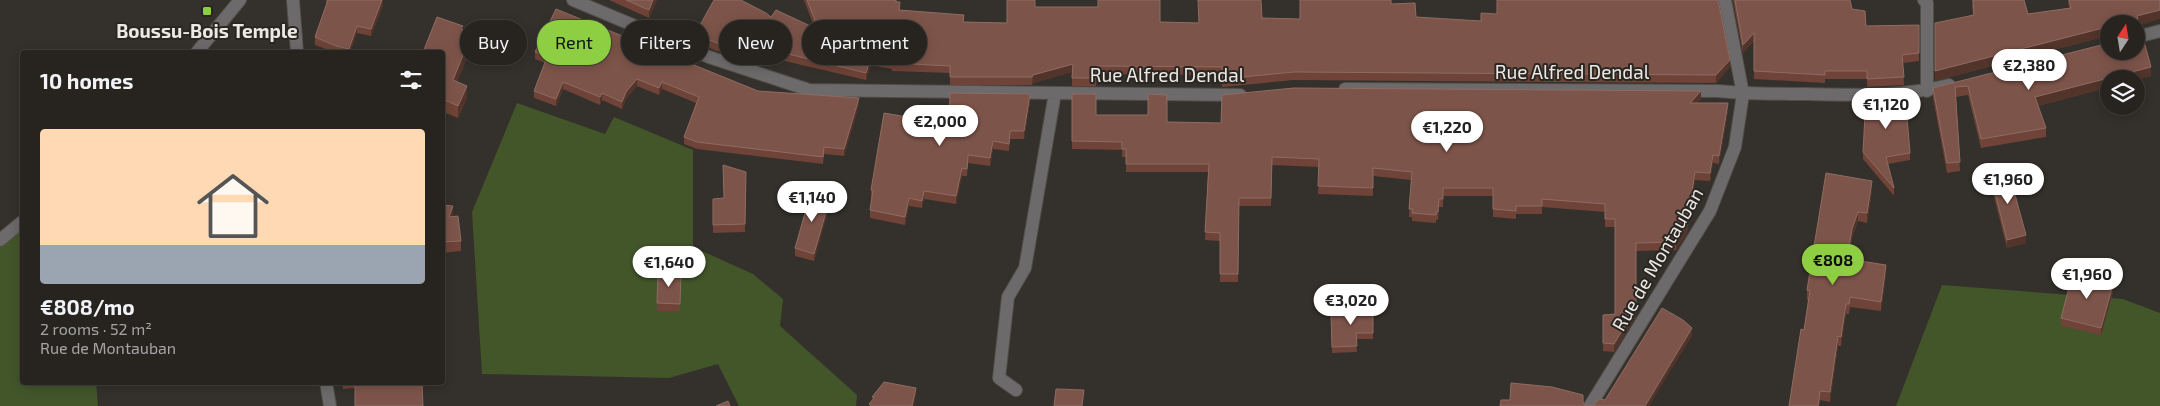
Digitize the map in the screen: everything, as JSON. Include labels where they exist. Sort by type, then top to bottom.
[{"type":"street","points":[[199,50],[240,0]]},
{"type":"street","points":[[293,0],[297,50]]},
{"type":"street","name":"Rue Alfred Dendal","points":[[573,0],[709,57],[808,90],[1236,95],[1256,93]]},
{"type":"street","name":"Rue de Montauban","points":[[1590,406],[1710,211],[1735,147],[1743,94],[1725,0]]},
{"type":"street","points":[[1924,0],[1927,3],[1927,91]]},
{"type":"street","points":[[2145,35],[2160,31]]},
{"type":"street","name":"Rue Alfred Dendal","points":[[1330,89],[1659,90],[1858,96],[1927,91],[1965,81]]},
{"type":"street","points":[[1016,390],[999,378],[1008,297],[1025,268],[1054,93]]},
{"type":"street","points":[[0,240],[20,224]]},
{"type":"street","points":[[326,385],[330,406]]},
{"type":"green space","points":[[517,103],[605,134],[614,117],[693,150],[693,247],[753,274],[783,299],[780,326],[857,395],[856,406],[739,406],[718,364],[669,378],[482,374],[472,212]]},
{"type":"green space","points":[[20,223],[20,385],[96,385],[98,406],[0,406],[0,239]]},
{"type":"green space","points":[[1942,285],[2123,299],[2160,313],[2160,406],[1896,406]]},
{"type":"building","points":[[328,0],[382,0],[371,29],[357,26],[349,49],[315,37]]},
{"type":"building","points":[[626,0],[653,0],[649,10]]},
{"type":"building","points":[[714,0],[741,0],[771,17],[776,10],[802,22],[802,57],[792,55],[792,20],[719,20],[719,43],[709,40],[709,20],[703,20]]},
{"type":"building","points":[[807,0],[896,0],[896,2],[900,2],[899,10],[964,15],[963,22],[1007,23],[1007,0],[1035,0],[1035,7],[1098,7],[1098,0],[1160,0],[1160,22],[1199,23],[1198,0],[1261,0],[1262,18],[1300,19],[1300,0],[1391,0],[1391,4],[1415,3],[1416,17],[1481,21],[1481,13],[1497,14],[1497,0],[1718,0],[1730,60],[1716,75],[1294,72],[1222,79],[1222,67],[1097,66],[1096,78],[1072,78],[1073,64],[1033,75],[1032,77],[950,77],[950,66],[927,65],[927,20],[815,20]]},
{"type":"building","points":[[1735,0],[1850,0],[1852,9],[1865,11],[1866,26],[1919,25],[1919,53],[1902,55],[1904,77],[1867,79],[1867,71],[1825,71],[1825,75],[1754,71],[1754,33],[1743,45]]},
{"type":"building","points":[[1973,0],[2024,0],[2028,14],[2071,8],[2069,0],[2160,0],[2160,10],[2141,15],[2100,15],[2100,29],[1935,71],[1935,23],[1974,15]]},
{"type":"building","points":[[556,9],[583,20],[551,20]]},
{"type":"building","points":[[437,17],[460,25],[460,63],[453,80],[467,86],[458,106],[445,100],[445,50],[424,50]]},
{"type":"building","points":[[611,31],[621,35],[621,65],[694,65],[758,91],[859,98],[844,149],[824,147],[823,157],[697,142],[684,137],[699,97],[662,82],[659,88],[637,79],[626,92],[622,102],[602,93],[600,97],[563,82],[556,99],[534,91],[544,65],[611,65]]},
{"type":"building","points":[[2100,45],[2100,60],[2145,60],[2145,45],[2151,67],[2139,70],[2100,70],[2100,80],[2035,97],[2046,128],[1981,139],[1968,86],[1955,87],[1960,162],[1947,163],[1933,88]]},
{"type":"building","points":[[833,65],[868,65],[866,73]]},
{"type":"building","points":[[1294,88],[1701,91],[1690,103],[1728,103],[1719,156],[1713,155],[1710,173],[1695,172],[1687,225],[1676,242],[1636,243],[1636,308],[1614,344],[1603,343],[1603,315],[1615,314],[1615,219],[1605,219],[1605,204],[1542,199],[1542,206],[1516,206],[1516,211],[1493,209],[1493,188],[1443,188],[1443,199],[1439,199],[1436,215],[1412,213],[1413,209],[1409,209],[1412,172],[1373,168],[1373,188],[1318,186],[1319,159],[1272,157],[1271,198],[1239,198],[1238,274],[1220,274],[1220,233],[1205,232],[1209,164],[1126,164],[1126,149],[1122,149],[1122,142],[1072,141],[1072,94],[1096,94],[1096,115],[1148,115],[1148,94],[1167,95],[1167,122],[1221,123],[1222,95]]},
{"type":"building","points":[[950,93],[1030,94],[1024,131],[1010,131],[1009,144],[993,141],[990,158],[968,155],[967,169],[962,168],[956,196],[924,191],[922,201],[909,198],[905,217],[870,210],[873,190],[871,190],[884,113],[949,124]]},
{"type":"building","points":[[1905,93],[1910,153],[1886,157],[1894,188],[1863,152],[1866,96]]},
{"type":"building","points":[[723,165],[746,172],[745,224],[713,225],[713,199],[724,198]]},
{"type":"building","points":[[2008,169],[2026,235],[2007,240],[1990,173]]},
{"type":"building","points":[[1826,173],[1872,181],[1867,213],[1858,212],[1852,229],[1847,259],[1886,265],[1881,302],[1850,297],[1849,304],[1846,304],[1841,337],[1838,336],[1830,392],[1820,391],[1818,406],[1789,406],[1801,329],[1804,330],[1810,291],[1807,290]]},
{"type":"building","points":[[811,192],[830,198],[814,254],[795,248]]},
{"type":"building","points":[[445,205],[453,206],[449,217],[458,216],[461,241],[445,242]]},
{"type":"building","points":[[2073,272],[2114,281],[2101,328],[2061,318]]},
{"type":"building","points":[[658,273],[681,273],[680,304],[657,303]]},
{"type":"building","points":[[1347,307],[1373,310],[1373,333],[1356,333],[1357,346],[1332,347],[1331,314],[1347,314]]},
{"type":"building","points":[[1662,308],[1683,320],[1692,328],[1645,406],[1593,406],[1599,399],[1605,400]]},
{"type":"building","points":[[884,382],[916,388],[912,406],[871,406],[869,404],[874,398],[872,397]]},
{"type":"building","points":[[1511,383],[1552,387],[1583,395],[1585,405],[1593,406],[1500,406],[1501,400],[1510,400]]},
{"type":"building","points":[[355,385],[422,385],[423,406],[355,406]]},
{"type":"building","points":[[1056,389],[1084,390],[1082,406],[1054,406]]},
{"type":"building","points":[[728,401],[730,406],[716,406]]},
{"type":"place","name":"Boussu-Bois Temple","points":[[207,11]]}]
